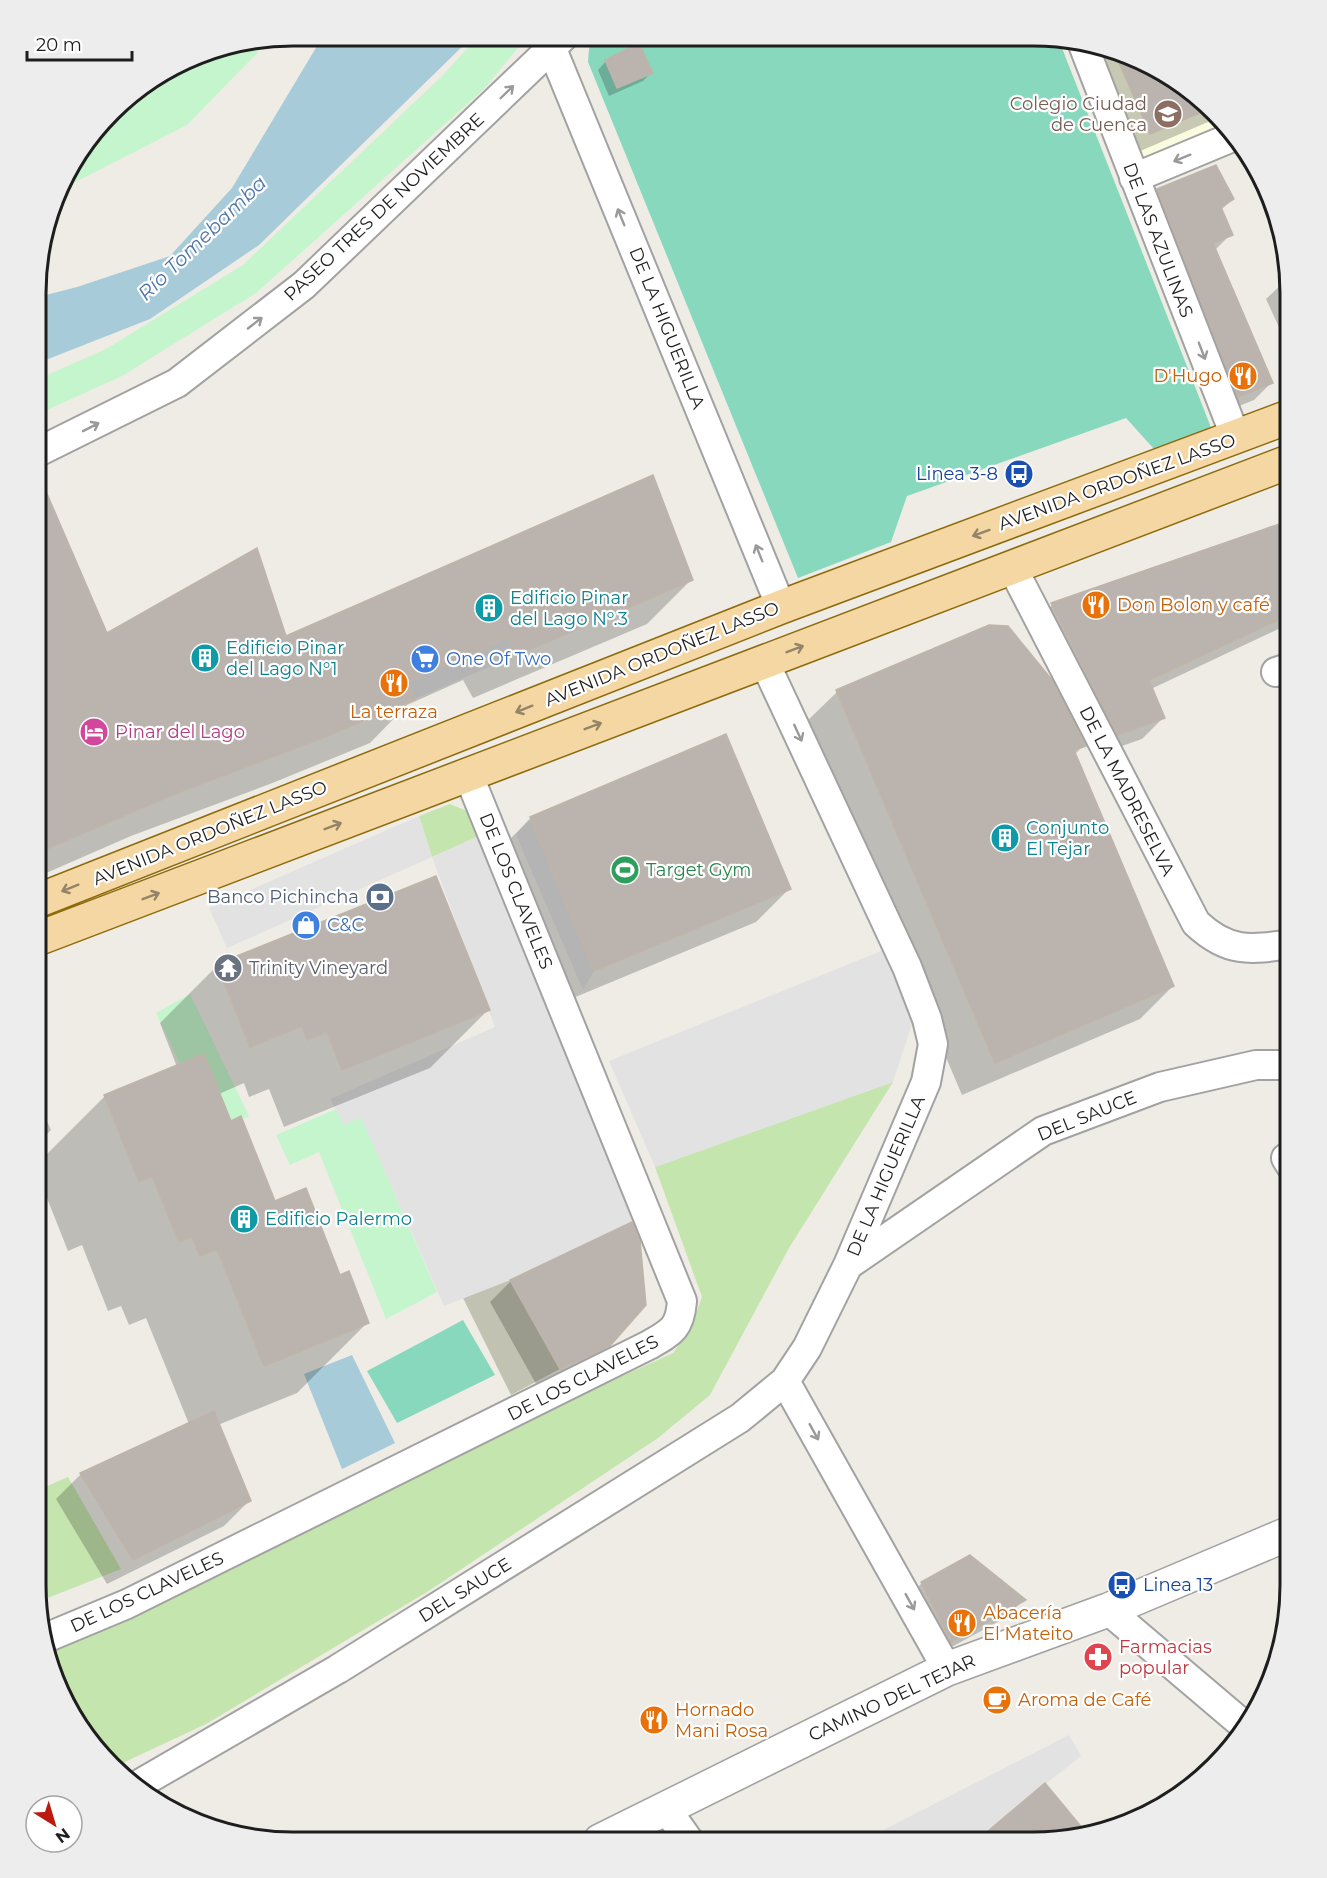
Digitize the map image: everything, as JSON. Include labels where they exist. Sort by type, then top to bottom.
[{"type":"main road","name":"AVENIDA ORDOÑEZ LASSO","points":[[46,897],[781,607],[1280,420]]},
{"type":"main road","name":"AVENIDA ORDOÑEZ LASSO","points":[[46,936],[1280,465]]},
{"type":"street","name":"PASEO TRES DE NOVIEMBRE","points":[[46,448],[177,383],[304,285],[555,46]]},
{"type":"street","name":"DE LA HIGUERILLA","points":[[559,46],[781,607]]},
{"type":"street","name":"DE LAS AZULINAS","points":[[1086,52],[1236,438]]},
{"type":"street","points":[[1134,178],[1226,140]]},
{"type":"street","name":"DE LA MADRESELVA","points":[[1012,567],[1196,923],[1212,938],[1229,946],[1252,950],[1280,946]]},
{"type":"street","name":"DE LA HIGUERILLA","points":[[764,661],[917,991],[933,1044],[926,1082],[848,1265],[807,1348],[785,1381]]},
{"type":"street","name":"DE LOS CLAVELES","points":[[52,1635],[127,1604],[649,1345],[669,1334],[680,1320],[681,1301],[468,774]]},
{"type":"street","name":"DEL SAUCE","points":[[848,1265],[1043,1131],[1160,1087],[1256,1065],[1280,1065]]},
{"type":"street","points":[[785,1381],[947,1669]]},
{"type":"street","name":"DEL SAUCE","points":[[144,1781],[338,1669],[710,1437],[740,1418],[785,1381]]},
{"type":"street","name":"CAMINO DEL TEJAR","points":[[617,1832],[947,1669],[1108,1610],[1280,1537]]},
{"type":"street","points":[[1108,1610],[1239,1721]]},
{"type":"street","points":[[665,1807],[683,1832]]},
{"type":"shaded area","name":"Colegio Ciudad de Cuenca","points":[[1104,57],[1128,65],[1171,88],[1208,119],[1226,140],[1149,171]]},
{"type":"shaded area","points":[[508,637],[517,655],[415,699],[407,682]]},
{"type":"shaded area","points":[[419,816],[432,857],[227,948],[209,908]]},
{"type":"shaded area","points":[[530,817],[594,971],[583,990],[516,835]]},
{"type":"shaded area","points":[[479,836],[637,1220],[510,1280],[444,1306],[361,1117],[344,1125],[330,1099],[495,1027],[432,857]]},
{"type":"shaded area","points":[[891,947],[917,1009],[893,1082],[655,1167],[609,1061]]},
{"type":"shaded area","points":[[510,1280],[560,1369],[511,1395],[463,1298]]},
{"type":"shaded area","points":[[1069,1735],[1081,1756],[985,1832],[880,1832]]},
{"type":"green space","points":[[470,46],[520,46],[484,89],[256,293],[122,376],[46,410],[46,375],[106,349],[243,265],[441,77]]},
{"type":"green space","points":[[589,46],[1034,46],[1062,49],[1212,430],[1154,449],[1126,418],[907,496],[891,542],[798,578],[588,62]]},
{"type":"green space","points":[[261,49],[187,125],[72,184],[88,156],[108,131],[156,88],[199,65],[229,55]]},
{"type":"green space","points":[[450,804],[467,811],[479,836],[432,857],[419,816]]},
{"type":"green space","points":[[190,994],[249,1116],[212,1132],[156,1013]]},
{"type":"green space","points":[[893,1082],[789,1248],[710,1395],[658,1438],[427,1592],[206,1724],[123,1763],[88,1722],[72,1694],[52,1635],[673,1353],[690,1330],[702,1297],[655,1167]]},
{"type":"green space","points":[[336,1109],[344,1125],[361,1116],[437,1292],[386,1319],[319,1152],[290,1165],[276,1135]]},
{"type":"green space","points":[[463,1320],[495,1375],[397,1423],[367,1371]]},
{"type":"green space","points":[[68,1477],[121,1569],[47,1598],[46,1585],[46,1487]]},
{"type":"water","name":"Río Tomebamba","points":[[317,46],[463,46],[259,245],[150,319],[46,360],[46,295],[170,256],[232,188]]},
{"type":"water","points":[[352,1355],[395,1443],[342,1469],[304,1374]]},
{"type":"building","points":[[633,46],[640,46],[653,73],[617,88],[605,60]]},
{"type":"building","points":[[1119,62],[1143,72],[1171,88],[1201,113],[1150,134]]},
{"type":"building","points":[[1216,165],[1234,199],[1221,207],[1233,235],[1213,243],[1273,383],[1238,397],[1157,189]]},
{"type":"building","points":[[653,475],[693,580],[517,655],[508,637],[407,682],[415,699],[320,739],[177,793],[46,849],[46,492],[107,633],[257,548],[286,636]]},
{"type":"building","points":[[1280,524],[1280,619],[1149,680],[1165,718],[1117,735],[1051,603]]},
{"type":"building","name":"Conjunto El Tejar","points":[[989,625],[1008,626],[1052,680],[1086,746],[1074,750],[1174,986],[995,1063],[836,690]]},
{"type":"building","points":[[726,734],[791,889],[594,971],[530,817]]},
{"type":"building","points":[[436,876],[490,1010],[342,1070],[327,1032],[307,1040],[302,1026],[250,1047],[217,964]]},
{"type":"building","name":"Edificio Palermo","points":[[204,1054],[231,1121],[241,1116],[275,1201],[306,1188],[340,1275],[349,1271],[369,1323],[264,1366],[217,1249],[200,1256],[192,1237],[179,1242],[152,1176],[139,1182],[104,1095]]},
{"type":"building","points":[[632,1222],[640,1241],[646,1305],[610,1346],[560,1369],[510,1280]]},
{"type":"building","points":[[214,1411],[251,1501],[133,1560],[80,1473]]},
{"type":"building","points":[[970,1555],[1026,1600],[951,1642],[921,1582]]},
{"type":"building","points":[[1045,1783],[1082,1827],[1034,1832],[987,1832]]},
{"type":"place","name":"Colegio Ciudad de Cuenca","points":[[1168,114]]},
{"type":"place","name":"D'Hugo","points":[[1243,376]]},
{"type":"place","name":"Linea 3-8","points":[[1019,474]]},
{"type":"place","name":"Don Bolon y café","points":[[1096,605]]},
{"type":"place","name":"Edificio Pinar del Lago Nº.3","points":[[489,608]]},
{"type":"place","name":"Edificio Pinar del Lago N°1","points":[[205,658]]},
{"type":"place","name":"One Of Two","points":[[425,659]]},
{"type":"place","name":"La terraza","points":[[394,683]]},
{"type":"place","name":"Pinar del Lago","points":[[94,732]]},
{"type":"place","name":"Conjunto El Tejar","points":[[1005,838]]},
{"type":"place","name":"Target Gym","points":[[625,870]]},
{"type":"place","name":"Banco Pichincha","points":[[380,897]]},
{"type":"place","name":"C&C","points":[[306,925]]},
{"type":"place","name":"Trinity Vineyard","points":[[228,968]]},
{"type":"place","name":"Edificio Palermo","points":[[244,1219]]},
{"type":"place","name":"Linea 13","points":[[1122,1585]]},
{"type":"place","name":"Abacería El Mateito","points":[[962,1623]]},
{"type":"place","name":"Farmacias popular","points":[[1098,1657]]},
{"type":"place","name":"Aroma de Café","points":[[997,1700]]},
{"type":"place","name":"Hornado Mani Rosa","points":[[654,1720]]}]
